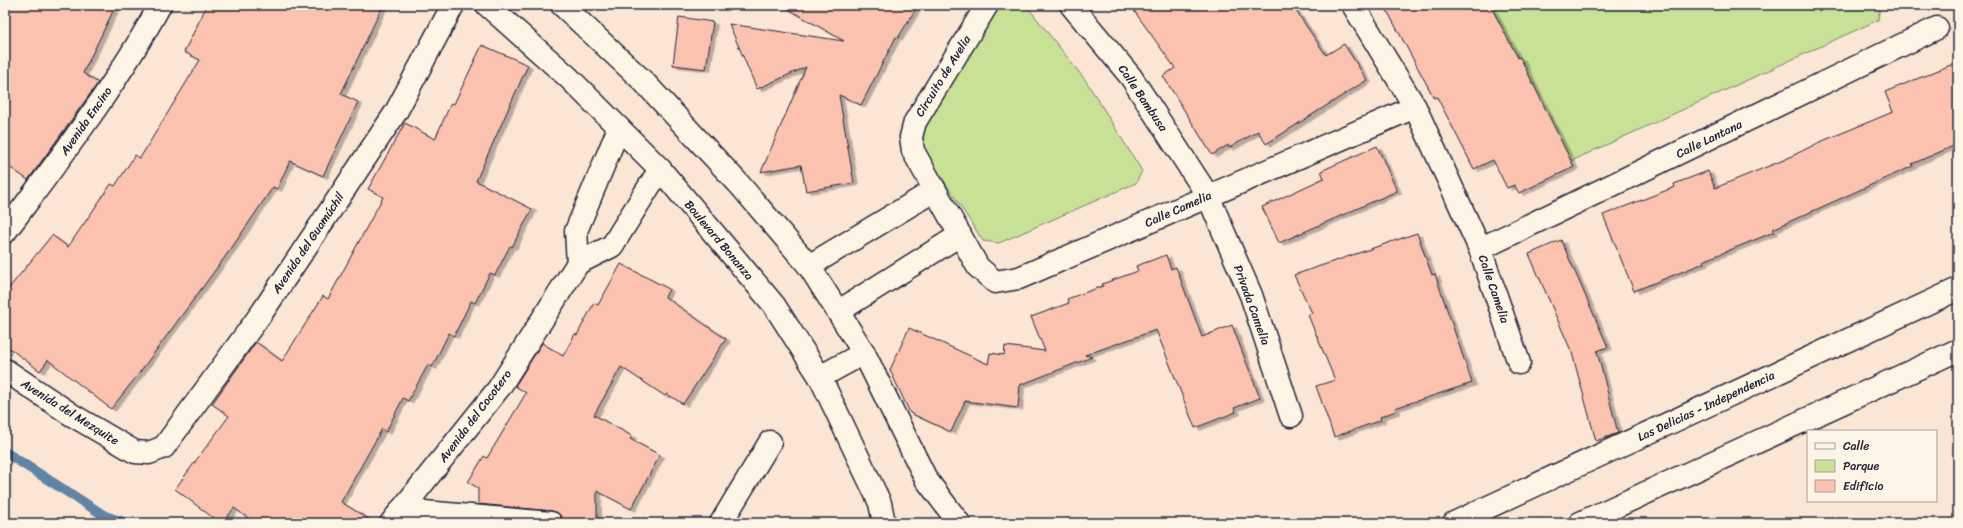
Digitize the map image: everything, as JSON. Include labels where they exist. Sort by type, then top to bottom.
[{"type":"street","name":"Avenida Encino","points":[[5,232],[79,133],[140,41],[160,5]]},
{"type":"street","name":"Avenida del Guamúchil","points":[[135,452],[149,453],[164,446],[262,311],[396,112],[453,5]]},
{"type":"street","name":"Boulevard Bonanza","points":[[487,5],[568,77],[660,170],[774,305],[820,377],[880,503],[884,523]]},
{"type":"street","points":[[562,5],[644,82],[739,184],[809,266],[864,352],[926,479],[959,523]]},
{"type":"street","name":"Circuito de Avelia","points":[[960,235],[913,151],[911,137],[915,122],[987,5]]},
{"type":"street","name":"Calle Bambusa","points":[[1071,5],[1131,77],[1208,196]]},
{"type":"street","name":"Calle Camelia","points":[[1353,5],[1414,107],[1480,249],[1519,363]]},
{"type":"street","name":"Calle Lantana","points":[[1480,249],[1937,28]]},
{"type":"street","name":"Calle Camelia","points":[[960,235],[978,267],[995,282],[1019,278],[1414,107]]},
{"type":"street","points":[[619,128],[576,231],[578,263],[612,246],[660,170]]},
{"type":"street","points":[[809,266],[935,190]]},
{"type":"street","name":"Privada Camelia","points":[[1208,196],[1251,295],[1290,416]]},
{"type":"street","points":[[839,311],[960,235]]},
{"type":"street","name":"Avenida del Cocotero","points":[[396,517],[499,388],[578,263]]},
{"type":"street","name":"Las Delicias - Independencia","points":[[1454,523],[1958,289]]},
{"type":"street","points":[[1580,523],[1958,350]]},
{"type":"street","points":[[820,377],[864,352]]},
{"type":"street","name":"Avenida del Mezquite","points":[[5,370],[72,415],[135,452]]},
{"type":"street","points":[[721,523],[770,442]]},
{"type":"street","points":[[396,517],[551,523]]},
{"type":"green space","points":[[997,5],[1026,5],[1086,81],[1142,171],[1136,183],[999,243],[983,241],[924,150],[922,127]]},
{"type":"green space","points":[[1490,5],[1880,5],[1878,20],[1569,162]]},
{"type":"building","points":[[5,5],[116,5],[83,73],[98,83],[28,180],[5,164]]},
{"type":"building","points":[[207,5],[383,5],[341,94],[358,102],[323,176],[290,161],[277,189],[273,187],[233,246],[111,409],[48,360],[40,371],[5,345],[5,293],[52,235],[68,247],[111,184],[115,186],[135,155],[140,158],[200,60],[184,52]]},
{"type":"building","points":[[781,5],[918,5],[898,38],[896,37],[861,105],[839,95],[854,183],[806,191],[801,165],[761,172],[806,67],[757,89],[729,24],[844,41]]},
{"type":"building","points":[[1130,5],[1292,5],[1326,55],[1344,44],[1367,80],[1266,144],[1258,131],[1229,148],[1228,145],[1212,155],[1163,76],[1175,68]]},
{"type":"building","points":[[1384,5],[1490,5],[1518,58],[1520,57],[1574,167],[1519,193],[1514,185],[1507,188],[1493,160],[1474,169],[1437,97],[1434,98]]},
{"type":"building","points":[[679,17],[713,22],[706,69],[673,65]]},
{"type":"building","points":[[482,45],[528,65],[476,181],[532,209],[495,275],[490,273],[475,303],[471,301],[454,336],[449,333],[432,367],[428,365],[408,401],[403,398],[386,432],[382,429],[341,502],[375,523],[255,523],[234,508],[223,523],[220,523],[175,489],[229,416],[212,404],[256,342],[282,361],[323,296],[328,299],[383,197],[368,189],[405,123],[435,139],[451,103],[454,104]]},
{"type":"building","points":[[1958,62],[1958,144],[1912,164],[1913,166],[1773,229],[1774,232],[1703,261],[1704,263],[1634,291],[1603,215],[1675,187],[1674,184],[1708,171],[1715,188],[1786,159],[1820,142],[1893,112],[1885,92]]},
{"type":"building","points":[[1377,146],[1397,191],[1279,243],[1262,207],[1324,178],[1321,171]]},
{"type":"building","points":[[1417,233],[1432,275],[1435,274],[1472,383],[1395,408],[1396,411],[1380,417],[1381,420],[1334,437],[1316,386],[1335,380],[1308,315],[1312,313],[1294,275]]},
{"type":"building","points":[[1561,240],[1608,347],[1597,351],[1618,433],[1596,441],[1572,353],[1529,254]]},
{"type":"building","points":[[1166,255],[1171,269],[1176,267],[1202,337],[1232,325],[1260,398],[1234,408],[1236,412],[1195,428],[1156,330],[1085,355],[1092,357],[1020,385],[1018,408],[965,401],[951,432],[910,413],[890,370],[909,328],[988,364],[990,353],[1004,355],[1005,346],[1045,351],[1031,317],[1069,303],[1067,299],[1138,271],[1136,266]]},
{"type":"building","points":[[621,264],[669,289],[665,297],[726,339],[683,404],[667,394],[665,396],[621,367],[594,415],[632,436],[630,439],[660,455],[631,509],[597,491],[597,523],[563,523],[562,517],[558,513],[552,511],[478,504],[478,488],[468,482],[484,456],[487,458],[526,393],[515,386],[542,343],[563,356],[575,334],[577,335],[594,303],[598,305]]},
{"type":"waterway","points":[[5,452],[105,516],[126,523]]}]
